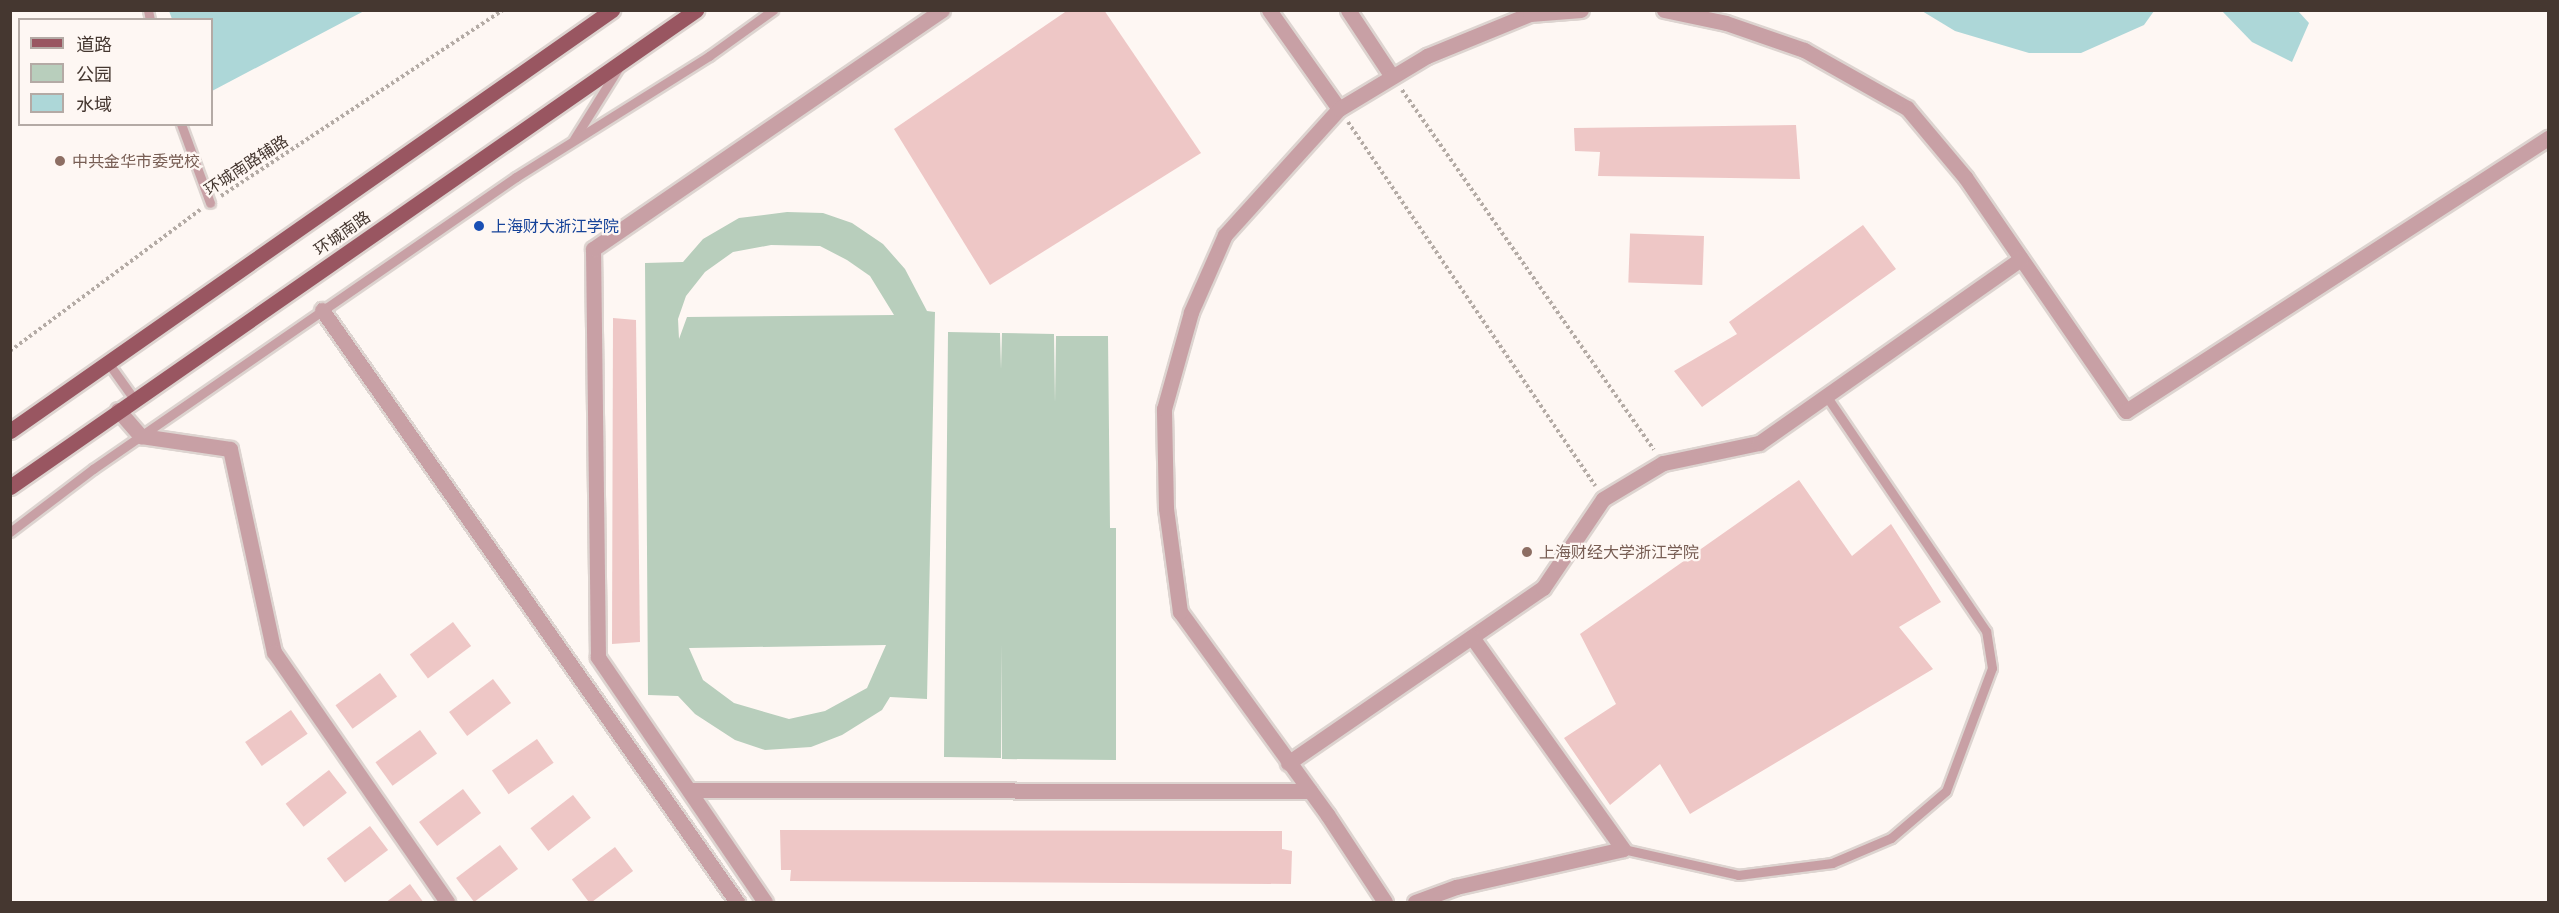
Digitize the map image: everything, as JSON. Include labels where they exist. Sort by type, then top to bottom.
[{"type":"main road","name":"环城南路","points":[[10,432],[612,10]]},
{"type":"main road","name":"环城南路","points":[[10,488],[118,410],[696,10]]},
{"type":"street","points":[[765,903],[691,790],[598,657],[593,249],[942,10]]},
{"type":"street","points":[[1269,10],[1339,109]]},
{"type":"street","points":[[1348,10],[1391,75]]},
{"type":"street","points":[[1385,903],[1310,791],[1180,612],[1166,508],[1164,409],[1191,312],[1225,235],[1339,109],[1391,75],[1530,14],[1581,10]]},
{"type":"street","points":[[1664,10],[1726,22],[1804,50],[1907,108],[1965,177],[2126,411],[2548,138]]},
{"type":"street","points":[[1288,762],[1543,588],[1603,499],[1663,463],[1759,443],[2021,259]]},
{"type":"street","points":[[322,310],[737,903]]},
{"type":"street","points":[[118,410],[141,436],[230,449],[274,652],[447,903]]},
{"type":"street","points":[[1414,903],[1456,887],[1623,849],[1472,637]]},
{"type":"street","points":[[691,790],[1310,791]]},
{"type":"lane","points":[[10,532],[141,436],[322,310],[773,10]]},
{"type":"lane","points":[[573,141],[623,61]]},
{"type":"lane","points":[[182,126],[210,203]]},
{"type":"lane","points":[[110,364],[134,399]]},
{"type":"lane","points":[[1623,849],[1738,875],[1832,863],[1891,838],[1946,791],[1992,668],[1986,631],[1826,396]]},
{"type":"path","name":"环城南路辅路","points":[[10,351],[210,203],[504,10]]},
{"type":"path","points":[[1391,75],[1663,463]]},
{"type":"path","points":[[1339,109],[1603,499]]},
{"type":"green space","points":[[787,212],[823,213],[852,223],[883,244],[905,269],[927,311],[935,312],[927,699],[890,697],[882,710],[842,735],[811,747],[765,750],[735,740],[695,714],[678,696],[648,695],[645,263],[683,262],[703,239],[739,218]],"holes":[[[771,245],[820,246],[847,260],[870,276],[894,315],[687,317],[679,339],[678,319],[686,296],[705,272],[733,252]],[[886,645],[867,688],[825,711],[789,719],[734,703],[703,680],[689,648]]]},
{"type":"green space","points":[[948,332],[1000,333],[1001,369],[1002,333],[1054,334],[1055,403],[1056,336],[1108,336],[1110,528],[1116,528],[1116,760],[1002,759],[1001,643],[1001,758],[944,757]]},
{"type":"water","points":[[169,10],[364,11],[213,90],[213,18],[172,18]]},
{"type":"water","points":[[1922,11],[2154,11],[2144,25],[2081,53],[2029,53],[1955,31]]},
{"type":"water","points":[[2222,11],[2298,11],[2309,23],[2292,62],[2252,42]]},
{"type":"building","points":[[1068,10],[1104,10],[1201,153],[990,285],[894,129]]},
{"type":"building","points":[[1796,125],[1800,179],[1598,176],[1600,152],[1575,151],[1574,128]]},
{"type":"building","points":[[1863,225],[1896,269],[1702,407],[1674,371],[1737,334],[1729,322]]},
{"type":"building","points":[[1630,233],[1704,236],[1702,285],[1628,282]]},
{"type":"building","points":[[613,318],[636,320],[640,642],[612,644]]},
{"type":"building","points":[[1799,480],[1852,556],[1891,524],[1941,602],[1899,627],[1933,669],[1690,814],[1660,764],[1610,805],[1564,738],[1616,704],[1580,634]]},
{"type":"building","points":[[453,622],[471,646],[428,678],[410,654]]},
{"type":"building","points":[[380,673],[397,696],[353,729],[336,705]]},
{"type":"building","points":[[493,679],[511,703],[467,736],[449,712]]},
{"type":"building","points":[[291,710],[308,734],[262,766],[245,742]]},
{"type":"building","points":[[420,730],[437,753],[393,786],[376,762]]},
{"type":"building","points":[[537,739],[554,763],[509,794],[492,771]]},
{"type":"building","points":[[329,770],[347,793],[304,827],[286,804]]},
{"type":"building","points":[[463,789],[481,813],[437,846],[419,822]]},
{"type":"building","points":[[573,795],[591,818],[548,851],[530,828]]},
{"type":"building","points":[[370,826],[388,850],[345,882],[327,858]]},
{"type":"building","points":[[780,830],[1282,831],[1282,849],[1292,851],[1291,884],[790,881],[791,870],[781,870]]},
{"type":"building","points":[[500,845],[518,869],[474,902],[456,878]]},
{"type":"building","points":[[615,847],[633,871],[592,902],[589,902],[572,879]]},
{"type":"building","points":[[410,884],[424,903],[385,903]]},
{"type":"place","name":"中共金华市委党校","points":[[60,161]]},
{"type":"place","name":"上海财大浙江学院","points":[[479,226]]},
{"type":"place","name":"上海财经大学浙江学院","points":[[1527,552]]}]
